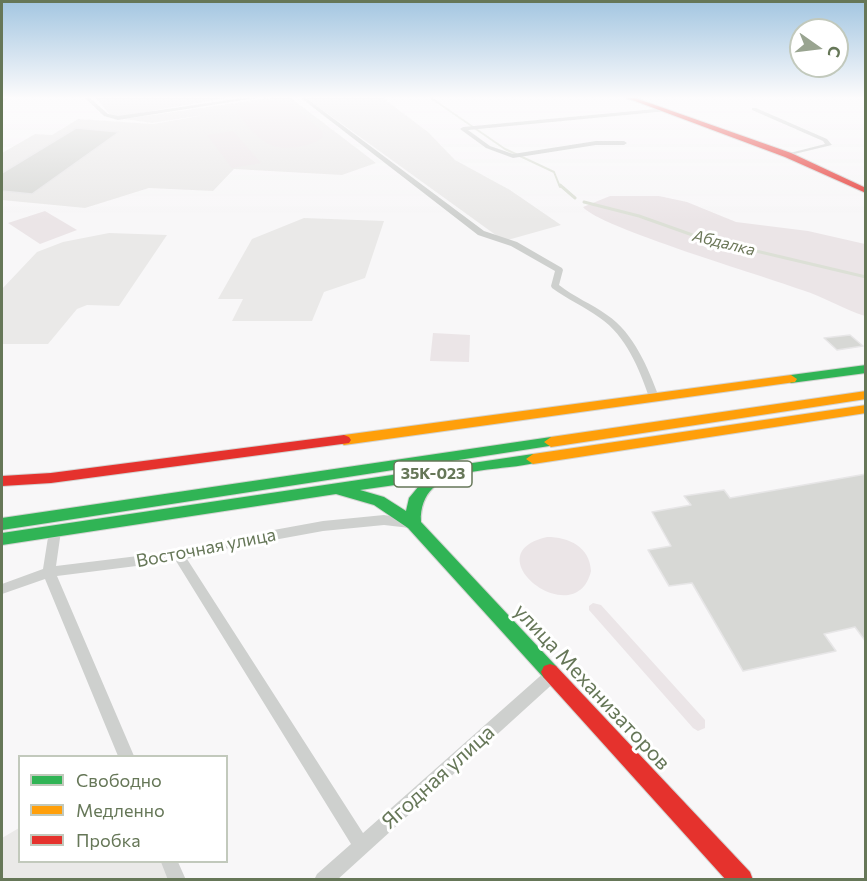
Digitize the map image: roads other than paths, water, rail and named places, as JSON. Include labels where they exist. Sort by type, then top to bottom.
[{"type":"street","points":[[357,139],[481,233],[514,244],[559,270],[555,286],[572,300],[609,320],[619,331],[640,363],[654,397]]},
{"type":"street","points":[[477,139],[488,147],[518,156],[596,143],[624,143]]},
{"type":"street","points":[[743,139],[788,156],[866,191]]},
{"type":"street","points":[[788,156],[829,146],[823,139]]},
{"type":"street","points":[[2,481],[51,478],[243,454],[866,369]]},
{"type":"street","name":"35К-023","points":[[2,524],[866,395]]},
{"type":"street","name":"35К-023","points":[[2,539],[866,409]]},
{"type":"street","points":[[413,524],[414,497],[418,490],[446,472]]},
{"type":"street","name":"улица Механизаторов","points":[[331,489],[376,497],[389,503],[413,524],[742,879]]},
{"type":"street","name":"Восточная улица","points":[[2,589],[49,572],[179,556],[219,545],[323,526],[384,520],[413,524]]},
{"type":"street","points":[[55,531],[49,572],[126,755]]},
{"type":"street","points":[[179,556],[361,845]]},
{"type":"street","name":"Ягодная улица","points":[[323,879],[552,675]]},
{"type":"street","points":[[171,863],[177,879]]},
{"type":"waterway","name":"Абдалка","points":[[491,139],[505,149],[554,172],[560,187]]},
{"type":"waterway","name":"Абдалка","points":[[560,185],[575,198]]},
{"type":"waterway","name":"Абдалка","points":[[584,202],[639,216],[701,238],[866,277]]}]
